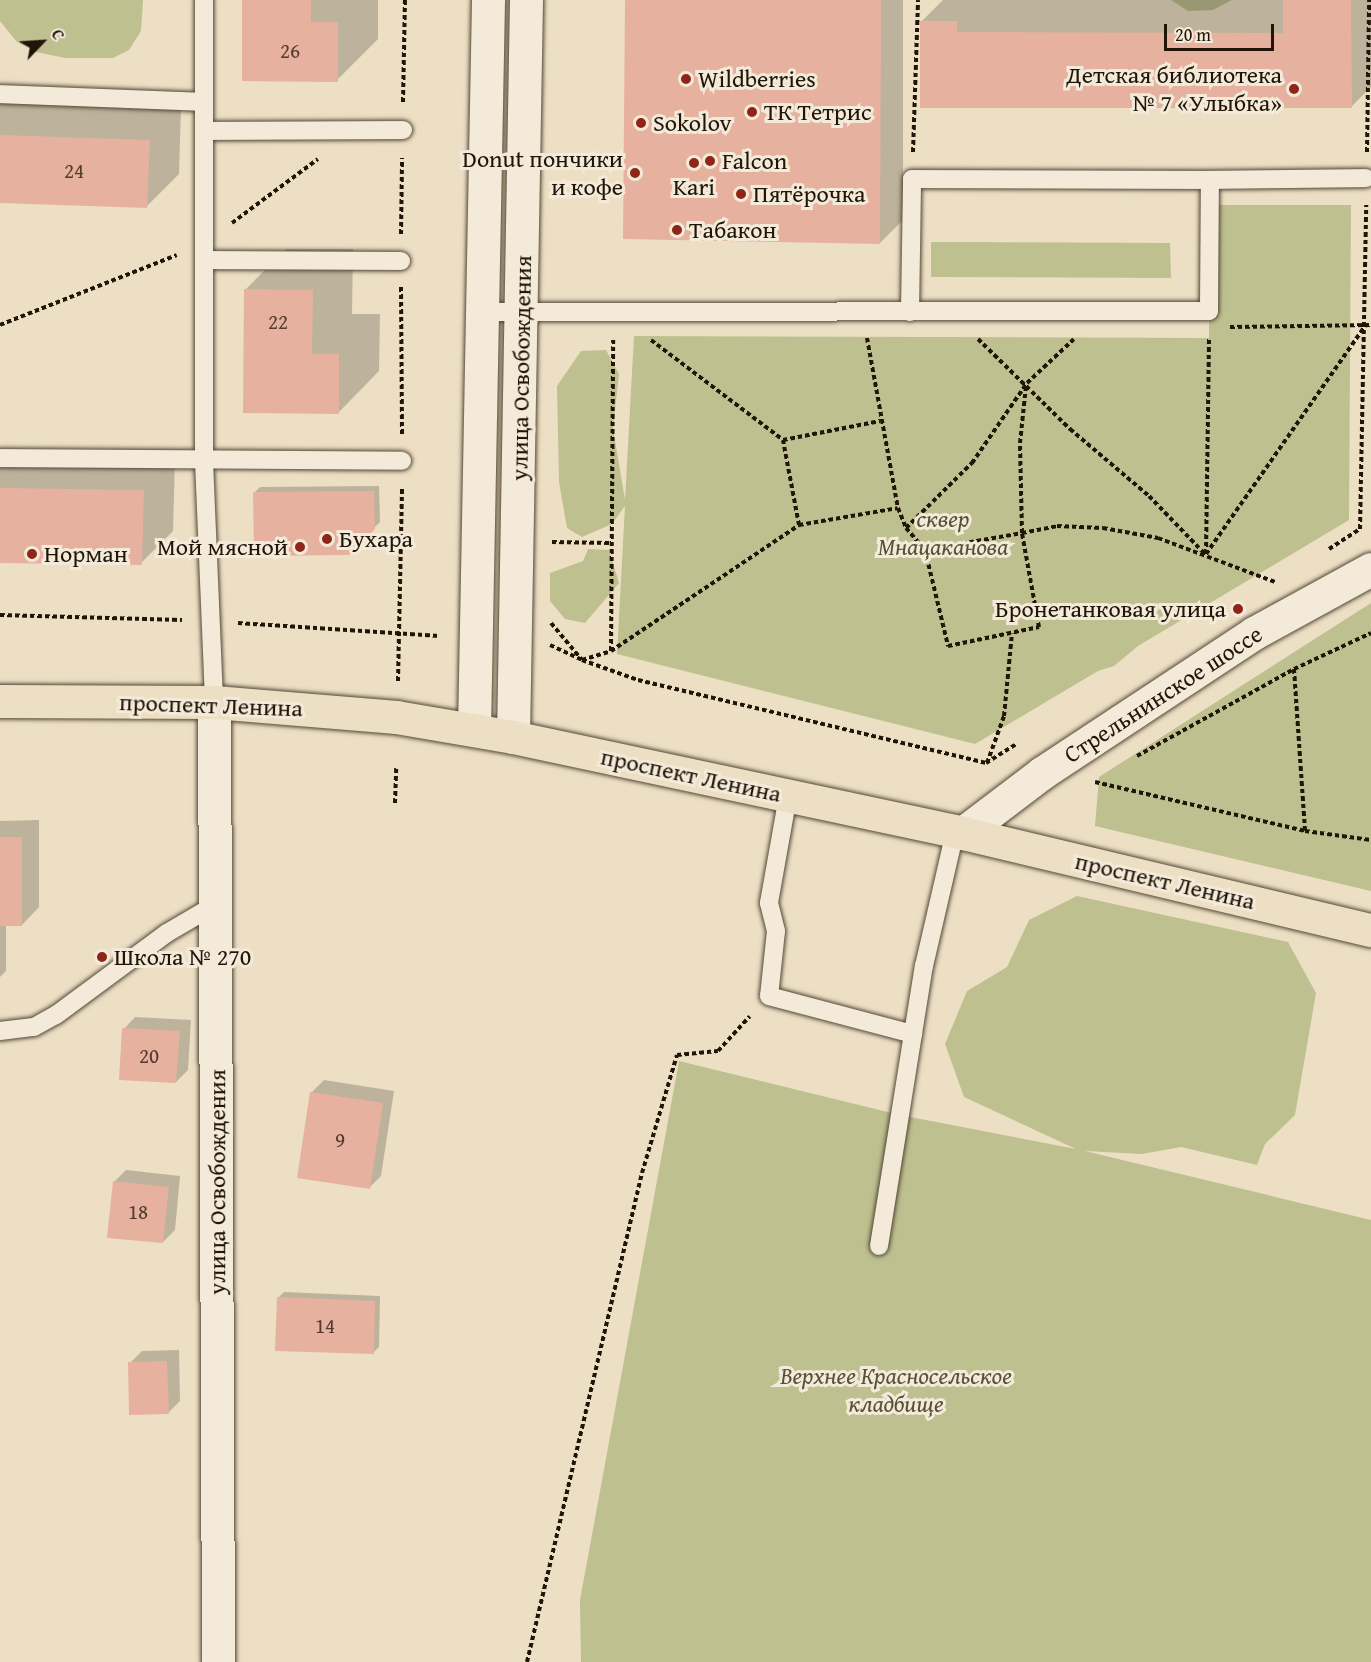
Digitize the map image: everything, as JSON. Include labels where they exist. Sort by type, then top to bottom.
[{"type":"main road","name":"проспект Ленина","points":[[0,701],[214,702],[354,712],[474,730],[959,832],[1371,930]]},
{"type":"street","name":"улица Освобождения","points":[[474,730],[489,0]]},
{"type":"street","name":"улица Освобождения","points":[[513,737],[526,0]]},
{"type":"street","name":"Стрельнинское шоссе","points":[[959,832],[1042,773],[1254,633],[1371,569]]},
{"type":"street","name":"улица Освобождения","points":[[214,702],[218,1662]]},
{"type":"lane","points":[[204,0],[204,461],[214,702]]},
{"type":"lane","points":[[0,94],[204,102]]},
{"type":"lane","points":[[204,131],[403,130]]},
{"type":"lane","points":[[910,312],[912,179],[1366,178]]},
{"type":"lane","points":[[483,312],[1109,311],[1209,319],[1210,180]]},
{"type":"lane","points":[[204,260],[401,261]]},
{"type":"lane","points":[[0,458],[402,461]]},
{"type":"lane","points":[[789,796],[769,903],[776,932],[769,996],[913,1034]]},
{"type":"lane","points":[[879,1246],[924,966],[959,832]]},
{"type":"lane","points":[[0,1031],[34,1027],[56,1015],[159,938],[202,912],[216,912]]},
{"type":"path","points":[[398,691],[405,0]]},
{"type":"path","points":[[913,153],[918,0]]},
{"type":"path","points":[[1323,553],[1360,529],[1370,0]]},
{"type":"path","points":[[229,225],[403,97]]},
{"type":"path","points":[[0,325],[186,251]]},
{"type":"path","points":[[906,528],[972,463],[1027,382],[1056,353],[1109,311]]},
{"type":"path","points":[[862,312],[880,421],[898,508],[906,528],[925,550],[948,646],[1040,627],[1022,533],[1020,443],[1027,382]]},
{"type":"path","points":[[954,312],[996,358],[1027,382],[1070,429],[1149,496],[1206,554]]},
{"type":"path","points":[[614,313],[783,440],[798,525]]},
{"type":"path","points":[[611,651],[610,543],[614,313]]},
{"type":"path","points":[[1206,554],[1209,319],[1371,325]]},
{"type":"path","points":[[1206,554],[1365,325]]},
{"type":"path","points":[[783,440],[880,421]]},
{"type":"path","points":[[582,660],[611,651],[798,525],[898,508]]},
{"type":"path","points":[[925,550],[1057,526],[1103,528],[1158,538],[1276,582]]},
{"type":"path","points":[[548,530],[548,552]]},
{"type":"path","points":[[548,542],[610,543]]},
{"type":"path","points":[[1266,588],[1285,576]]},
{"type":"path","points":[[546,617],[582,660]]},
{"type":"path","points":[[987,763],[1004,716],[1012,633]]},
{"type":"path","points":[[1132,759],[1294,669],[1371,633]]},
{"type":"path","points":[[543,642],[582,660],[638,680],[987,763],[1026,738]]},
{"type":"path","points":[[1294,669],[1305,831]]},
{"type":"path","points":[[395,803],[396,766]]},
{"type":"path","points":[[1101,776],[1091,781],[1305,831],[1371,840]]},
{"type":"path","points":[[527,1662],[642,1173],[677,1055],[718,1051],[769,996]]},
{"type":"green space","points":[[0,0],[143,0],[141,31],[129,50],[113,58],[65,58],[36,52],[17,42],[0,21]]},
{"type":"green space","points":[[1171,0],[1232,0],[1213,10],[1188,11]]},
{"type":"green space","name":"сквер Мнацаканова","points":[[1210,205],[1351,205],[1349,520],[1138,646],[1114,666],[1098,671],[975,744],[617,654],[625,506],[612,524],[582,537],[567,528],[559,482],[557,386],[581,351],[606,350],[619,374],[613,428],[625,500],[634,336],[1209,338]]},
{"type":"green space","points":[[931,242],[1170,243],[1171,278],[931,277]]},
{"type":"green space","points":[[588,549],[609,550],[619,583],[585,623],[565,619],[550,601],[550,573],[583,561]]},
{"type":"green space","points":[[1371,603],[1371,891],[1095,826],[1099,777]]},
{"type":"green space","name":"Верхнее Красносельское кладбище","points":[[1077,896],[1288,942],[1316,993],[1295,1115],[1265,1144],[1257,1165],[1181,1147],[1142,1154],[1085,1151],[1371,1220],[1371,1662],[581,1662],[580,1600],[679,1061],[900,1115],[1076,1149],[964,1097],[945,1044],[967,991],[1007,967],[1029,920]]},
{"type":"building","points":[[242,0],[311,0],[311,22],[338,22],[338,82],[242,81]]},
{"type":"building","name":"ТК Тетрис","points":[[625,0],[881,0],[880,244],[623,239]]},
{"type":"building","points":[[1283,0],[1351,0],[1352,108],[920,108],[920,21],[957,21],[957,32],[1283,33]]},
{"type":"building","points":[[0,135],[150,140],[147,208],[0,203]]},
{"type":"building","points":[[244,289],[313,290],[312,354],[339,354],[339,414],[243,413]]},
{"type":"building","points":[[0,488],[144,490],[142,565],[0,563]]},
{"type":"building","points":[[374,491],[375,529],[349,555],[254,556],[253,492]]},
{"type":"building","points":[[0,837],[22,837],[22,926],[0,926]]},
{"type":"building","points":[[122,1028],[180,1031],[176,1083],[119,1080]]},
{"type":"building","points":[[310,1092],[383,1103],[370,1189],[297,1178]]},
{"type":"building","points":[[113,1181],[169,1187],[163,1243],[107,1238]]},
{"type":"building","points":[[277,1297],[375,1301],[374,1354],[275,1351]]},
{"type":"building","points":[[167,1361],[169,1414],[129,1415],[128,1362]]},
{"type":"place","name":"Wildberries","points":[[686,79]]},
{"type":"place","name":"Детская библиотека № 7 «Улыбка»","points":[[1294,89]]},
{"type":"place","name":"ТК Тетрис","points":[[752,112]]},
{"type":"place","name":"Sokolov","points":[[641,123]]},
{"type":"place","name":"Falcon","points":[[710,161]]},
{"type":"place","name":"Kari","points":[[694,163]]},
{"type":"place","name":"Donut пончики и кофе","points":[[635,173]]},
{"type":"place","name":"Пятёрочка","points":[[741,194]]},
{"type":"place","name":"Табакон","points":[[677,230]]},
{"type":"place","name":"Бухара","points":[[327,539]]},
{"type":"place","name":"Мой мясной","points":[[300,547]]},
{"type":"place","name":"Норман","points":[[32,554]]},
{"type":"place","name":"Бронетанковая улица","points":[[1238,609]]},
{"type":"place","name":"Школа № 270","points":[[102,957]]}]
